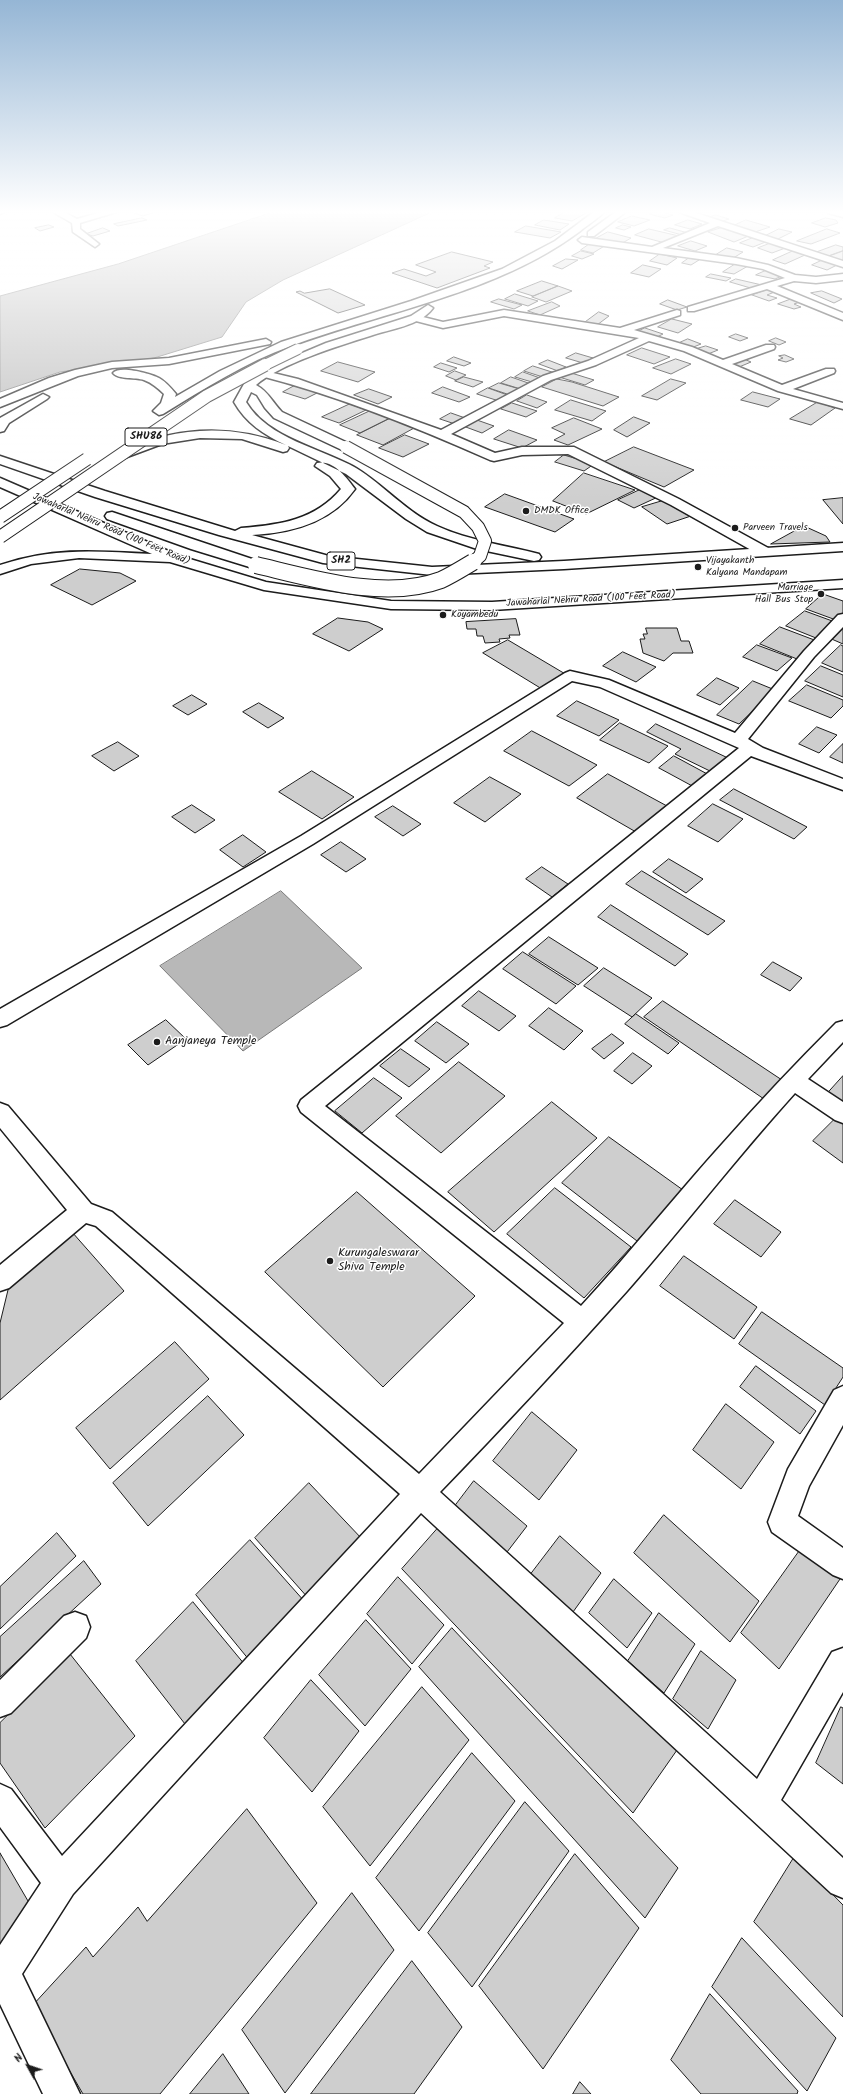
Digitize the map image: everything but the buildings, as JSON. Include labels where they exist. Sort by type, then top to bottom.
[{"type":"main road","points":[[0,403],[53,380],[75,373],[112,365],[169,361],[253,346],[383,309]]},
{"type":"main road","name":"SHU86","points":[[0,536],[207,396],[240,376],[298,350],[345,333],[404,315],[410,309]]},
{"type":"main road","points":[[426,309],[404,315],[285,364],[265,374],[248,386],[240,402],[248,416],[275,433],[352,472],[407,513],[431,528],[464,541],[506,552],[590,564]]},
{"type":"main road","name":"SHU86","points":[[146,419],[249,360],[331,328],[404,315]]},
{"type":"main road","points":[[0,428],[4,421],[24,407],[52,393],[78,382],[120,373],[154,379],[163,385],[170,394],[166,404],[159,411]]},
{"type":"main road","points":[[74,515],[110,515],[132,524],[256,565],[320,579],[382,588],[426,585],[457,573],[480,557],[485,541],[478,526],[464,512],[346,448],[278,415],[269,406],[262,393],[248,386]]},
{"type":"main road","points":[[116,457],[154,442],[185,435],[209,433],[248,438],[280,446],[335,473],[348,489],[338,503],[326,512],[302,523],[256,531],[224,532]]},
{"type":"main road","points":[[0,517],[96,453]]},
{"type":"main road","name":"SH2","points":[[2,459],[100,494],[224,532],[328,560],[432,571],[590,564],[843,548]]},
{"type":"main road","name":"Jawaharlal Nehru Road (100 Feet Road)","points":[[0,482],[175,559],[264,586],[391,605],[492,606],[843,584]]},
{"type":"main road","points":[[0,570],[30,560],[79,554],[135,559],[175,559]]},
{"type":"main road","points":[[564,565],[613,574],[843,558]]},
{"type":"main road","points":[[575,600],[616,586],[725,577]]},
{"type":"street","points":[[823,309],[843,317]]},
{"type":"street","points":[[404,315],[443,325],[504,313],[621,331],[649,337],[688,349],[782,389],[843,406]]},
{"type":"street","points":[[621,331],[677,313]]},
{"type":"street","points":[[442,434],[547,378],[592,363],[649,337]]},
{"type":"street","points":[[722,364],[770,347]]},
{"type":"street","points":[[782,389],[830,371]]},
{"type":"street","points":[[265,374],[294,381],[442,434],[494,457],[522,451],[570,450],[675,502],[765,552]]},
{"type":"street","points":[[582,1322],[310,1106],[744,744],[809,654],[843,618]]},
{"type":"street","points":[[1,1017],[307,840],[570,676],[604,683],[744,744],[757,752],[843,785]]},
{"type":"street","points":[[62,2094],[3,1972],[61,1882],[420,1493],[495,1416],[619,1282],[730,1150],[793,1080],[843,1028]]},
{"type":"street","points":[[793,1080],[843,1114]]},
{"type":"street","points":[[0,1112],[83,1211],[104,1219],[420,1493],[761,1804],[843,1881]]},
{"type":"street","points":[[0,1280],[83,1211]]},
{"type":"street","points":[[843,1399],[798,1479],[782,1522],[843,1564]]},
{"type":"street","points":[[0,1702],[75,1627]]},
{"type":"street","points":[[761,1804],[843,1663]]},
{"type":"street","points":[[0,1800],[61,1882]]},
{"type":"shaded area","points":[[0,309],[241,309],[222,337],[154,358],[60,372],[0,392]]},
{"type":"shaded area","points":[[281,891],[362,968],[243,1051],[160,966]]},
{"type":"place","name":"DMDK Office","points":[[526,511]]},
{"type":"place","name":"Parveen Travels","points":[[735,528]]},
{"type":"place","name":"Vijayakanth Kalyana Mandapam","points":[[698,567]]},
{"type":"place","name":"Marriage Hall Bus Stop","points":[[821,594]]},
{"type":"place","name":"Koyambedu","points":[[443,615]]},
{"type":"place","name":"Aanjaneya Temple","points":[[157,1042]]},
{"type":"place","name":"Kurungaleswarar Shiva Temple","points":[[330,1261]]}]
